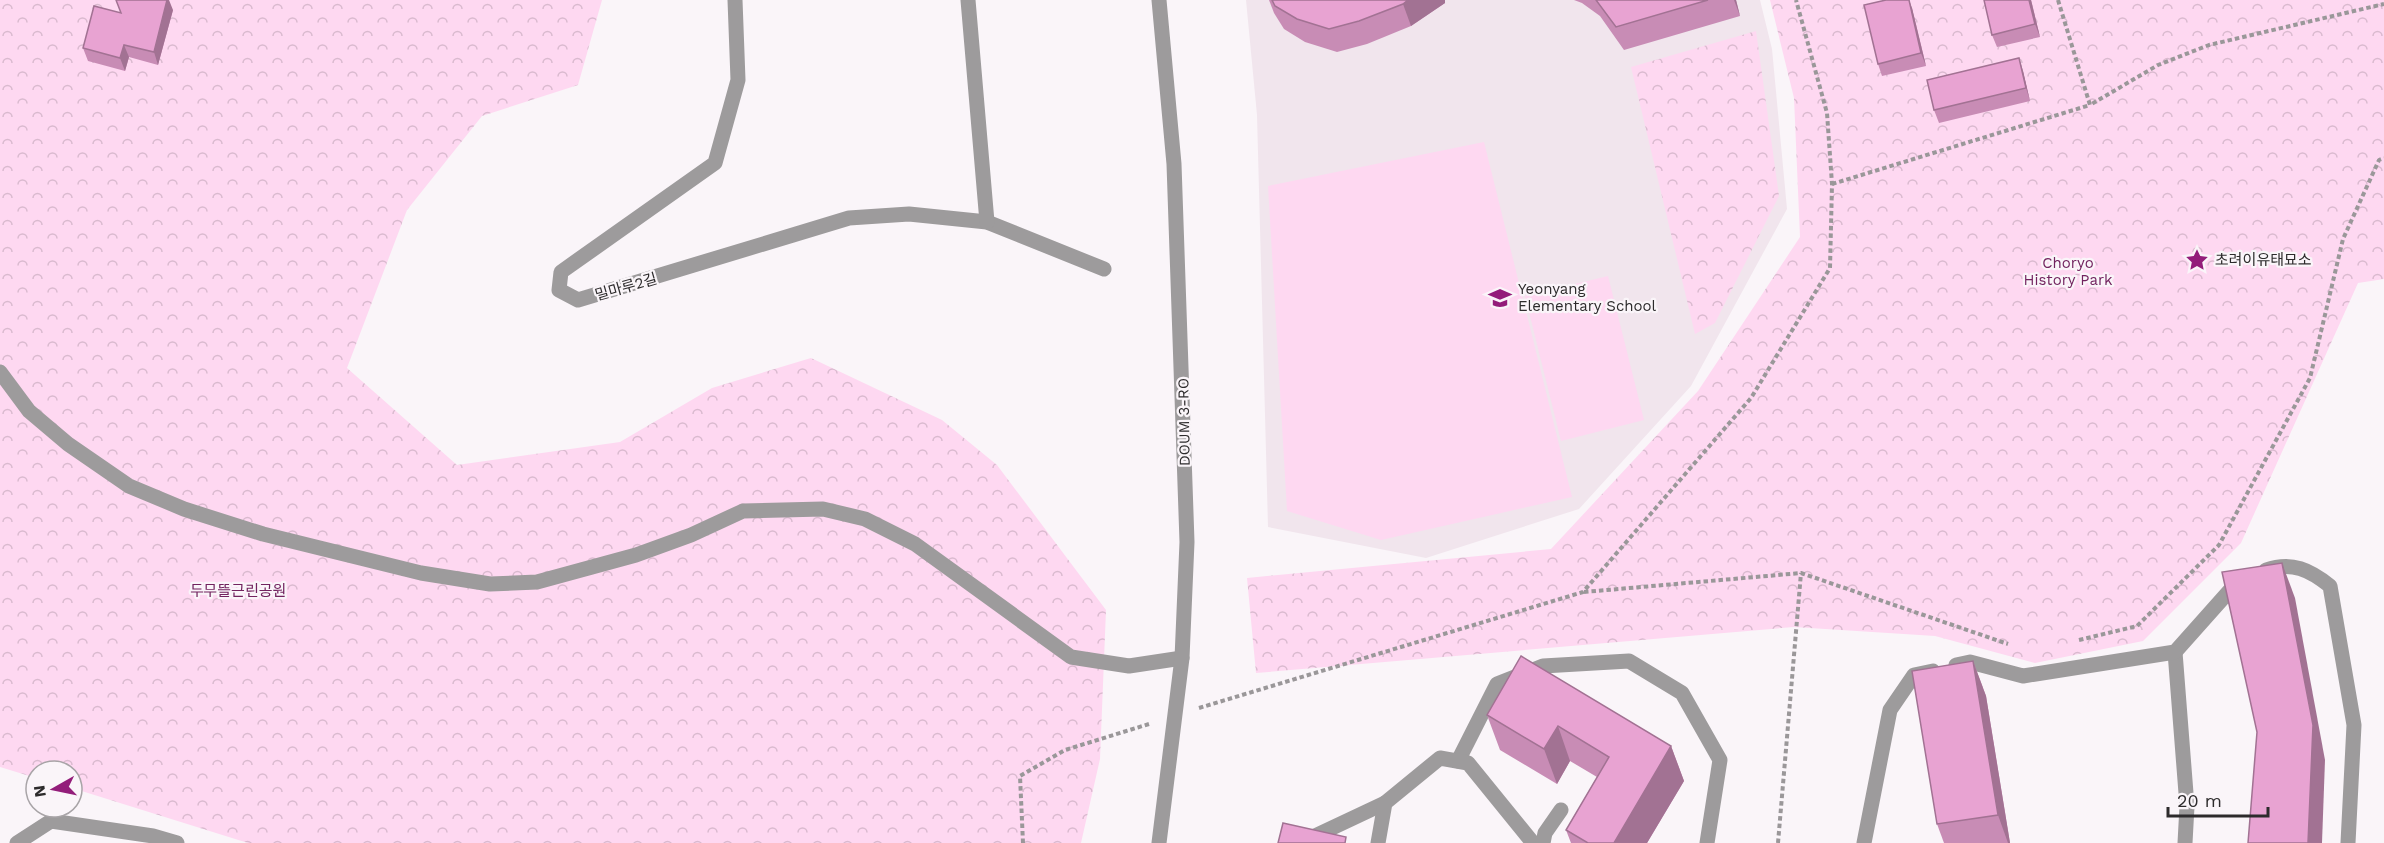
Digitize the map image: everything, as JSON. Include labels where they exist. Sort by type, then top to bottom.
[{"type":"street","name":"밀마루2길","points":[[735,0],[738,80],[715,163],[561,272],[559,290],[578,300],[849,218],[909,214],[987,222],[1104,269]]},
{"type":"street","points":[[968,0],[987,222]]},
{"type":"street","name":"DOUM 3-RO","points":[[1159,0],[1174,164],[1183,363],[1187,542],[1182,658],[1159,843]]},
{"type":"street","points":[[0,372],[28,411],[68,444],[129,486],[184,509],[263,534],[421,573],[490,584],[537,582],[636,555],[691,535],[743,511],[823,509],[865,519],[915,544],[1071,657],[1129,666],[1182,658]]},
{"type":"street","points":[[1864,843],[1890,710],[1914,675],[1970,662],[2023,676],[2175,652],[2238,580],[2275,567],[2308,569],[2330,586],[2354,725],[2348,843]]},
{"type":"street","points":[[2175,652],[2187,806],[2185,843]]},
{"type":"street","points":[[1458,761],[1497,684],[1543,666],[1629,661],[1682,693],[1719,760],[1707,843]]},
{"type":"street","points":[[1299,843],[1385,802],[1440,758],[1468,763],[1533,843]]},
{"type":"street","points":[[1378,843],[1385,802]]},
{"type":"street","points":[[1543,843],[1545,833],[1561,810]]},
{"type":"street","points":[[16,843],[51,821],[153,836],[174,842]]},
{"type":"path","points":[[1583,592],[1751,399],[1830,268],[1832,184],[1827,113],[1796,0]]},
{"type":"path","points":[[2058,0],[2090,105]]},
{"type":"path","points":[[1832,184],[2090,105],[2158,65],[2209,45],[2384,4]]},
{"type":"path","points":[[2072,641],[2136,626],[2218,546],[2310,378],[2343,239],[2379,160],[2384,158]]},
{"type":"path","points":[[1778,843],[1801,573]]},
{"type":"path","points":[[1188,712],[1583,592],[1801,573],[2019,648]]},
{"type":"path","points":[[1023,843],[1020,776],[1065,750],[1154,722]]},
{"type":"shaded area","name":"Yeonyang Elementary School","points":[[1246,0],[1760,0],[1772,49],[1787,209],[1691,386],[1579,509],[1426,558],[1268,527],[1257,115]]},
{"type":"green space","name":"두무뜰근린공원","points":[[0,0],[602,0],[578,85],[482,116],[407,210],[347,368],[457,465],[620,442],[712,388],[811,358],[942,420],[997,465],[1106,610],[1100,759],[1081,843],[248,843],[84,792],[84,759],[24,759],[24,774],[0,767]]},
{"type":"green space","name":"Choryo History Park","points":[[1770,0],[2384,0],[2384,279],[2358,283],[2241,543],[2143,641],[2035,663],[1935,636],[1794,627],[1256,673],[1247,578],[1551,549],[1698,391],[1800,237],[1794,98]]},
{"type":"green space","points":[[1756,31],[1779,196],[1715,323],[1695,334],[1631,67]]},
{"type":"green space","points":[[1484,142],[1572,497],[1381,540],[1287,511],[1268,186]]},
{"type":"green space","points":[[1608,276],[1644,420],[1561,441],[1525,296]]},
{"type":"building","points":[[116,0],[167,0],[154,52],[124,45],[120,58],[83,48],[94,6],[121,13]]},
{"type":"building","points":[[1272,0],[1408,0],[1359,21],[1329,29],[1297,19],[1275,6]]},
{"type":"building","points":[[1596,0],[1708,0],[1616,27]]},
{"type":"building","points":[[1886,0],[1909,0],[1921,53],[1878,64],[1864,5]]},
{"type":"building","points":[[1984,0],[2029,0],[2035,24],[1992,35]]},
{"type":"building","points":[[2019,58],[2026,88],[1934,110],[1927,80]]},
{"type":"building","points":[[2282,563],[2313,725],[2308,843],[2248,843],[2257,732],[2222,572]]},
{"type":"building","points":[[1521,656],[1671,746],[1614,843],[1588,843],[1566,830],[1609,757],[1558,726],[1544,749],[1487,715]]},
{"type":"building","points":[[1973,661],[1998,815],[1937,824],[1912,671]]},
{"type":"building","points":[[1283,823],[1346,837],[1345,843],[1278,843]]},
{"type":"place","name":"초려이유태묘소","points":[[2197,260]]},
{"type":"place","name":"Yeonyang Elementary School","points":[[1500,298]]}]
